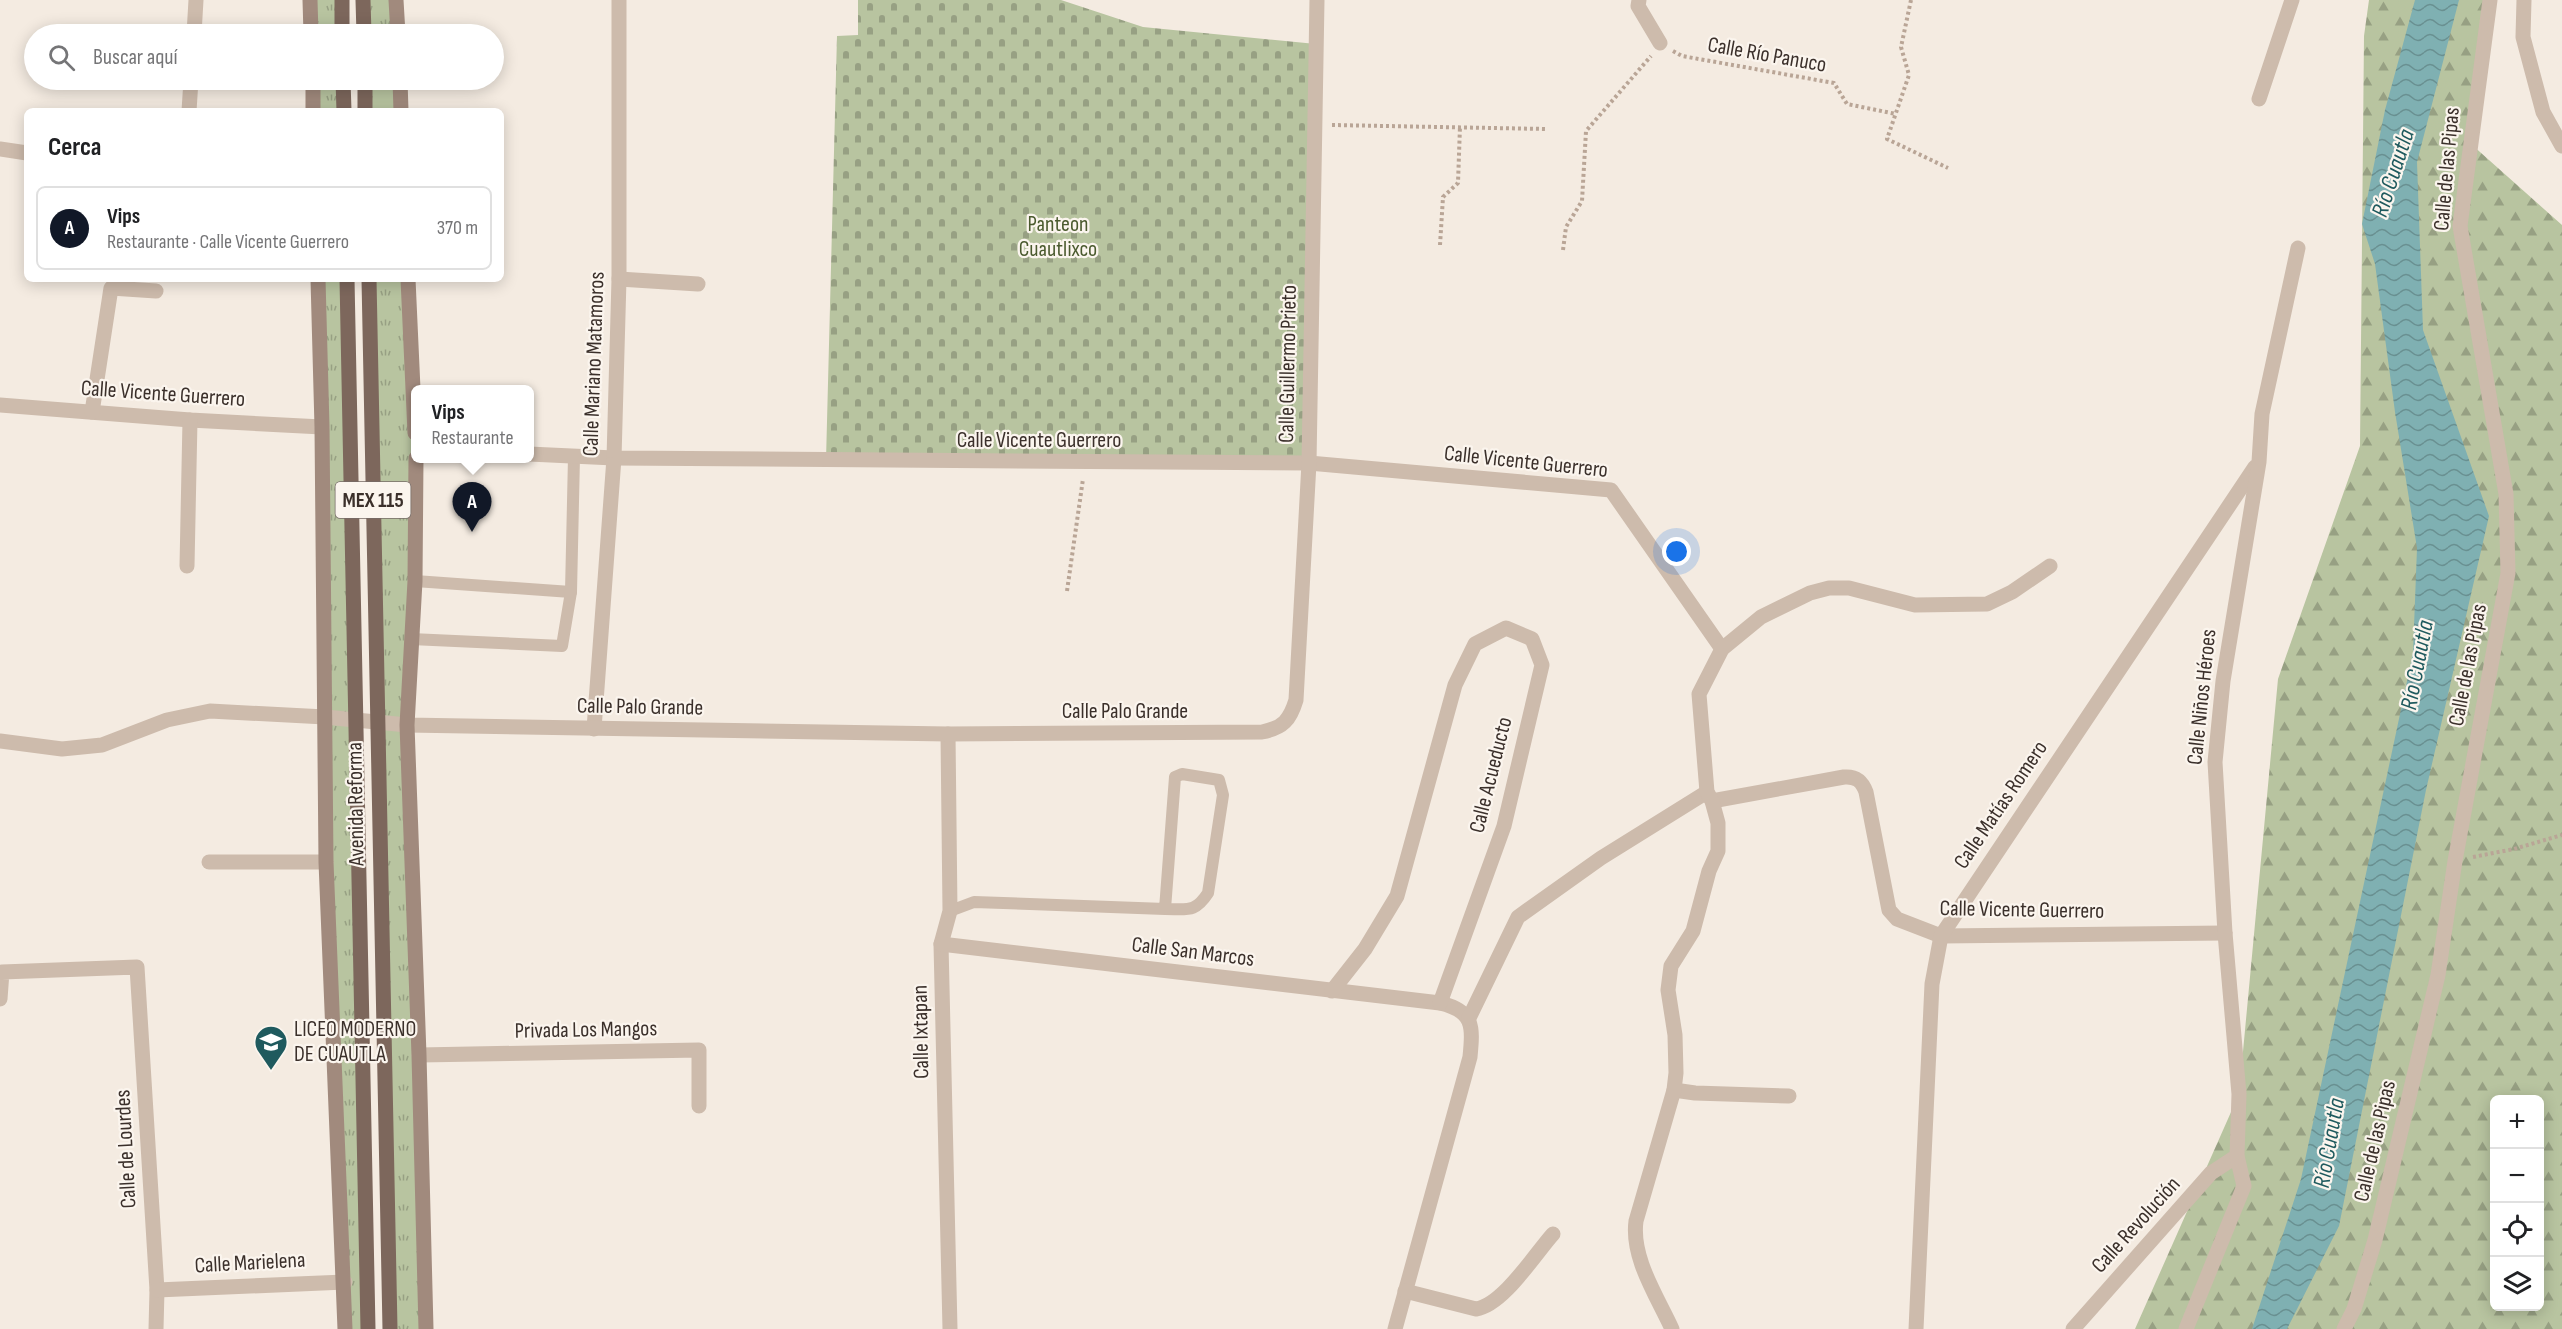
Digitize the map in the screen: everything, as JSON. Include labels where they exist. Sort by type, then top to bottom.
[{"type":"main road","points":[[342,0],[342,24]]},
{"type":"main road","points":[[363,0],[364,24]]},
{"type":"main road","points":[[343,90],[344,108]]},
{"type":"main road","points":[[365,90],[365,108]]},
{"type":"main road","name":"Avenida Reforma","points":[[348,282],[368,1329]]},
{"type":"main road","name":"Avenida Reforma","points":[[369,282],[390,1329]]},
{"type":"street","points":[[195,24],[196,0]]},
{"type":"street","points":[[310,0],[311,24]]},
{"type":"street","points":[[396,0],[397,24]]},
{"type":"street","name":"Calle Mariano Matamoros","points":[[594,729],[614,458],[619,279],[619,0]]},
{"type":"street","name":"Calle Guillermo Prieto","points":[[1285,725],[1292,714],[1296,700],[1309,464],[1313,125],[1317,0]]},
{"type":"street","points":[[1639,0],[1638,6],[1660,43]]},
{"type":"street","points":[[2259,99],[2292,0]]},
{"type":"street","name":"Calle de las Pipas","points":[[2344,1329],[2354,1309],[2375,1240],[2438,975],[2455,861],[2508,573],[2506,494],[2460,226],[2490,0]]},
{"type":"street","points":[[2524,0],[2523,37],[2543,112],[2562,146]]},
{"type":"street","points":[[189,108],[190,90]]},
{"type":"street","points":[[313,90],[314,108]]},
{"type":"street","points":[[400,90],[401,108]]},
{"type":"street","points":[[0,149],[24,153]]},
{"type":"street","name":"Calle Niños Héroes","points":[[2186,1329],[2244,1186],[2237,1156],[2239,1094],[2225,933],[2215,762],[2223,681],[2259,462],[2262,414],[2298,248]]},
{"type":"street","points":[[619,279],[698,284]]},
{"type":"street","points":[[318,282],[322,427],[326,862],[345,1282],[345,1329]]},
{"type":"street","points":[[408,282],[413,385]]},
{"type":"street","points":[[93,412],[111,288],[156,291]]},
{"type":"street","name":"Calle Vicente Guerrero","points":[[0,405],[190,420],[322,427]]},
{"type":"street","points":[[187,566],[190,420]]},
{"type":"street","name":"Calle Vicente Guerrero","points":[[534,454],[614,458],[1309,464],[1611,490],[1722,649]]},
{"type":"street","name":"Calle Matías Romero","points":[[1916,1329],[1932,984],[1941,936],[2259,462]]},
{"type":"street","points":[[416,463],[416,581],[407,725],[426,1329]]},
{"type":"street","points":[[1672,1329],[1633,1238],[1635,1221],[1674,1090],[1675,1035],[1668,990],[1671,966],[1693,931],[1710,870],[1718,851],[1718,823],[1709,796],[1699,694],[1722,649],[1761,617],[1810,593],[1829,588],[1848,588],[1915,605],[1987,604],[2012,592],[2050,566]]},
{"type":"street","name":"Calle Acueducto","points":[[1332,991],[1365,949],[1397,896],[1455,685],[1474,644],[1506,628],[1532,639],[1542,665],[1504,826],[1440,1003]]},
{"type":"street","name":"Calle Palo Grande","points":[[0,741],[62,749],[102,746],[167,720],[210,711],[325,717],[407,725],[948,734],[1262,732],[1285,725]]},
{"type":"street","name":"Calle Ixtapan","points":[[948,734],[950,911],[941,944],[950,1329]]},
{"type":"street","name":"Calle Vicente Guerrero","points":[[1709,796],[1844,777],[1859,780],[1866,792],[1889,910],[1897,919],[1941,936],[2225,933]]},
{"type":"street","points":[[1395,1329],[1470,1057],[1472,1035],[1469,1018],[1518,917],[1601,858],[1709,796]]},
{"type":"street","points":[[208,862],[326,862]]},
{"type":"street","name":"Calle San Marcos","points":[[941,944],[1440,1003]]},
{"type":"street","name":"Calle de Lourdes","points":[[0,999],[2,972],[137,967],[157,1290],[156,1329]]},
{"type":"street","points":[[1440,1003],[1456,1007],[1469,1018]]},
{"type":"street","name":"Privada Los Mangos","points":[[419,1055],[699,1050],[699,1106]]},
{"type":"street","points":[[1674,1090],[1695,1093],[1789,1096]]},
{"type":"street","name":"Calle Revolución","points":[[2073,1329],[2211,1173],[2237,1156]]},
{"type":"street","points":[[1405,1291],[1476,1309],[1486,1307],[1500,1296],[1553,1233]]},
{"type":"street","name":"Calle Marielena","points":[[157,1290],[345,1282]]},
{"type":"lane","points":[[411,639],[562,646],[571,592],[574,457]]},
{"type":"lane","points":[[416,581],[571,592]]},
{"type":"lane","points":[[950,911],[974,902],[1165,909],[1188,909],[1200,905],[1208,893],[1223,795],[1219,780],[1182,774],[1175,777],[1165,909]]},
{"type":"path","points":[[1911,0],[1901,47],[1909,75],[1887,139],[1948,168]]},
{"type":"path","points":[[1563,250],[1566,227],[1582,201],[1586,131],[1646,63],[1660,43]]},
{"type":"path","name":"Calle Río Panuco","points":[[1660,43],[1682,56],[1834,83],[1847,105],[1896,114]]},
{"type":"path","points":[[1313,125],[1546,129]]},
{"type":"path","points":[[1440,245],[1443,197],[1458,183],[1460,126]]},
{"type":"path","points":[[1067,591],[1086,463]]},
{"type":"path","points":[[2455,861],[2514,849],[2562,835]]},
{"type":"green space","points":[[310,0],[342,0],[342,24],[311,24]]},
{"type":"green space","points":[[363,0],[396,0],[397,24],[364,24]]},
{"type":"green space","name":"Panteon Cuautlixco","points":[[858,0],[1061,0],[1143,27],[1316,44],[1309,463],[826,460],[837,36],[858,35]]},
{"type":"green space","points":[[2369,0],[2496,0],[2471,144],[2562,225],[2562,1329],[2135,1329],[2239,1094],[2278,679],[2360,446],[2364,36]]},
{"type":"green space","points":[[313,90],[343,90],[344,108],[313,108]]},
{"type":"green space","points":[[365,90],[400,90],[401,108],[365,108]]},
{"type":"green space","points":[[318,282],[347,282],[368,1329],[345,1329],[326,862]]},
{"type":"green space","points":[[369,282],[408,282],[413,385],[411,385],[411,463],[414,463],[411,639],[426,1329],[390,1329]]},
{"type":"water","name":"Río Cuautla","points":[[2415,0],[2459,0],[2417,162],[2423,330],[2489,516],[2426,790],[2339,1226],[2287,1329],[2252,1329],[2301,1179],[2413,653],[2417,548],[2395,412],[2375,264],[2362,224],[2385,110]]},
{"type":"place","name":"Vips","points":[[472,532]]},
{"type":"place","name":"LICEO MODERNO DE CUAUTLA","points":[[271,1071]]}]
